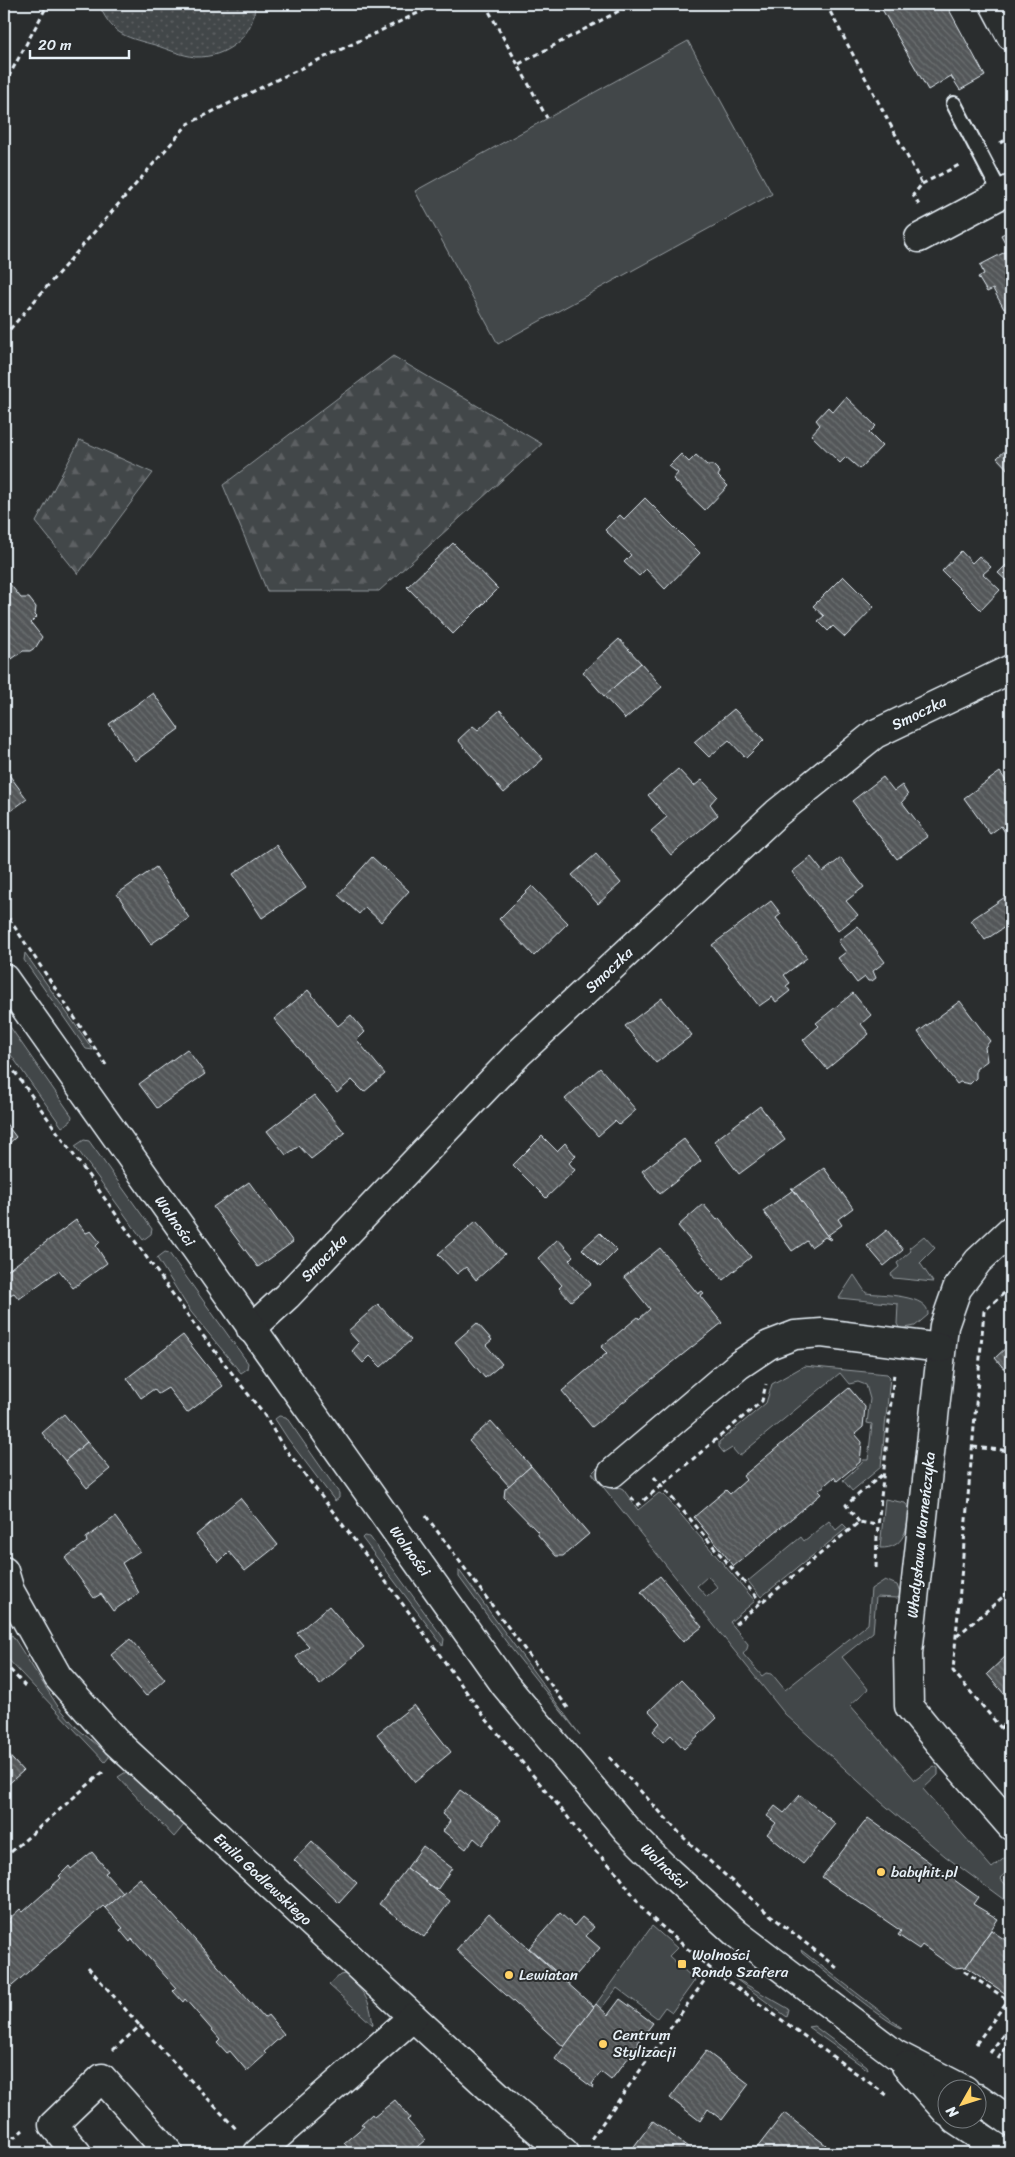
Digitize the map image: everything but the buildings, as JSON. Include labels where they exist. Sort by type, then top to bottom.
[{"type":"street","points":[[994,4],[1011,36]]},
{"type":"street","points":[[926,234],[1006,192]]},
{"type":"street","name":"Smoczka","points":[[251,1328],[287,1296],[518,1054],[777,813],[875,734],[1011,669]]},
{"type":"street","name":"Wolności","points":[[4,978],[505,1685],[627,1830],[668,1871],[737,1934],[895,2054],[946,2080]]},
{"type":"street","name":"Władysława Warneńczyka","points":[[1011,1230],[978,1261],[957,1289],[944,1326],[908,1653],[909,1706],[1011,1826]]},
{"type":"street","points":[[612,1473],[739,1365],[769,1345],[795,1335],[822,1333],[941,1348]]},
{"type":"street","name":"Emila Godlewskiego","points":[[4,1571],[10,1591],[58,1677],[116,1742],[413,2017],[567,2149]]},
{"type":"street","points":[[251,2145],[413,2017]]},
{"type":"street","name":"Wolności","points":[[895,2054],[938,2102]]},
{"type":"street","points":[[77,2153],[53,2125],[102,2078],[169,2153]]},
{"type":"street","points":[[988,2105],[1011,2122]]},
{"type":"street","points":[[970,2130],[1004,2153]]},
{"type":"lane","points":[[954,104],[1006,192]]},
{"type":"path","points":[[4,85],[48,4]]},
{"type":"path","points":[[4,336],[188,124],[437,4]]},
{"type":"path","points":[[485,4],[520,64],[547,118]]},
{"type":"path","points":[[520,64],[632,4]]},
{"type":"path","points":[[826,4],[922,184],[914,195],[926,234]]},
{"type":"path","points":[[4,1057],[194,1324],[265,1416],[281,1443],[412,1615],[486,1719],[567,1816],[580,1835],[618,1874],[645,1912],[712,1970],[893,2099]]},
{"type":"path","points":[[1011,1287],[984,1311],[953,1671],[1011,1740]]},
{"type":"path","points":[[876,1568],[878,1525],[894,1371],[885,1370]]},
{"type":"path","points":[[612,1473],[638,1505],[762,1401],[767,1382]]},
{"type":"path","points":[[973,1447],[1011,1450]]},
{"type":"path","points":[[634,1454],[761,1602]]},
{"type":"path","points":[[878,1525],[859,1522],[846,1505],[884,1473]]},
{"type":"path","points":[[421,1508],[572,1713]]},
{"type":"path","points":[[735,1624],[859,1522]]},
{"type":"path","points":[[956,1636],[1011,1590]]},
{"type":"path","points":[[1001,1728],[1011,1719]]},
{"type":"path","points":[[604,1751],[684,1838],[764,1910],[841,1971]]},
{"type":"path","points":[[4,1858],[104,1772]]},
{"type":"path","points":[[88,1967],[251,2145]]},
{"type":"path","points":[[567,2149],[712,1970]]},
{"type":"path","points":[[964,1971],[1010,2001],[976,2044]]},
{"type":"path","points":[[990,2053],[1011,2024]]},
{"type":"path","points":[[110,2052],[140,2026]]},
{"type":"path","points":[[998,2059],[1011,2040]]},
{"type":"path","points":[[4,2134],[15,2137],[29,2124]]},
{"type":"green space","points":[[99,4],[255,4],[254,16],[250,26],[237,43],[218,54],[196,57],[180,54],[122,34],[108,21]]},
{"type":"green space","points":[[688,41],[772,194],[498,344],[415,191]]},
{"type":"green space","points":[[393,356],[542,444],[379,591],[267,591],[223,485]]},
{"type":"green space","points":[[80,440],[153,473],[78,574],[36,522]]},
{"type":"green space","points":[[25,953],[93,1050],[86,1049],[24,960]]},
{"type":"green space","points":[[4,1018],[72,1116],[71,1121],[62,1127],[4,1045]]},
{"type":"green space","points":[[84,1140],[89,1141],[152,1229],[151,1234],[143,1240],[75,1146]]},
{"type":"green space","points":[[924,1236],[935,1248],[920,1263],[933,1282],[893,1278],[891,1274],[899,1267],[897,1263],[911,1251],[909,1248]]},
{"type":"green space","points":[[165,1252],[169,1253],[248,1363],[247,1369],[241,1373],[191,1312],[157,1258]]},
{"type":"green space","points":[[854,1275],[866,1293],[913,1299],[926,1308],[928,1315],[915,1326],[900,1329],[897,1324],[898,1304],[839,1298]]},
{"type":"green space","points":[[804,1366],[887,1374],[890,1377],[881,1467],[852,1491],[843,1480],[863,1460],[868,1460],[872,1424],[867,1423],[870,1399],[866,1385],[858,1382],[849,1384],[840,1373],[739,1456],[732,1448],[724,1453],[719,1447],[719,1442],[766,1403],[772,1384]]},
{"type":"green space","points":[[279,1416],[286,1417],[339,1493],[339,1498],[335,1501],[288,1439],[275,1419]]},
{"type":"green space","points":[[597,1468],[612,1489],[619,1487],[623,1489],[638,1510],[659,1493],[664,1495],[755,1601],[730,1622],[748,1644],[743,1654],[762,1676],[766,1673],[772,1674],[785,1690],[868,1624],[871,1589],[885,1580],[897,1585],[901,1596],[897,1598],[876,1597],[873,1632],[842,1657],[868,1689],[850,1705],[915,1780],[934,1766],[938,1768],[938,1775],[923,1789],[992,1868],[1011,1855],[1011,1868],[1000,1878],[1011,1891],[1011,1905],[945,1856],[881,1802],[785,1714],[592,1473]],"holes":[[[708,1576],[718,1588],[707,1597],[697,1586]]]},
{"type":"green space","points":[[885,1499],[905,1503],[910,1509],[906,1530],[900,1541],[895,1545],[880,1548]]},
{"type":"green space","points":[[829,1521],[836,1530],[843,1524],[847,1528],[761,1597],[748,1581],[801,1537],[804,1541]]},
{"type":"green space","points":[[364,1536],[370,1537],[444,1639],[443,1646],[362,1538]]},
{"type":"green space","points":[[459,1570],[580,1735],[510,1647],[459,1577]]},
{"type":"green space","points":[[12,1635],[57,1705],[77,1728],[110,1756],[105,1762],[4,1655],[4,1640]]},
{"type":"green space","points":[[126,1772],[184,1825],[174,1837],[118,1777]]},
{"type":"green space","points":[[652,1926],[677,1948],[669,1956],[695,1980],[672,2012],[665,2007],[657,2018],[617,1988],[600,2010],[596,2004]]},
{"type":"green space","points":[[801,1950],[902,2028],[868,2006],[802,1953]]},
{"type":"green space","points":[[345,1974],[368,2001],[373,2025],[329,1985],[340,1975]]},
{"type":"green space","points":[[733,1977],[789,2009],[787,2017]]},
{"type":"green space","points":[[814,2026],[867,2066],[868,2070],[808,2027]]},
{"type":"place","name":"babyhit.pl","points":[[881,1872]]},
{"type":"place","name":"Wolności Rondo Szafera","points":[[682,1964]]},
{"type":"place","name":"Lewiatan","points":[[509,1975]]},
{"type":"place","name":"Centrum Stylizacji","points":[[603,2044]]}]
